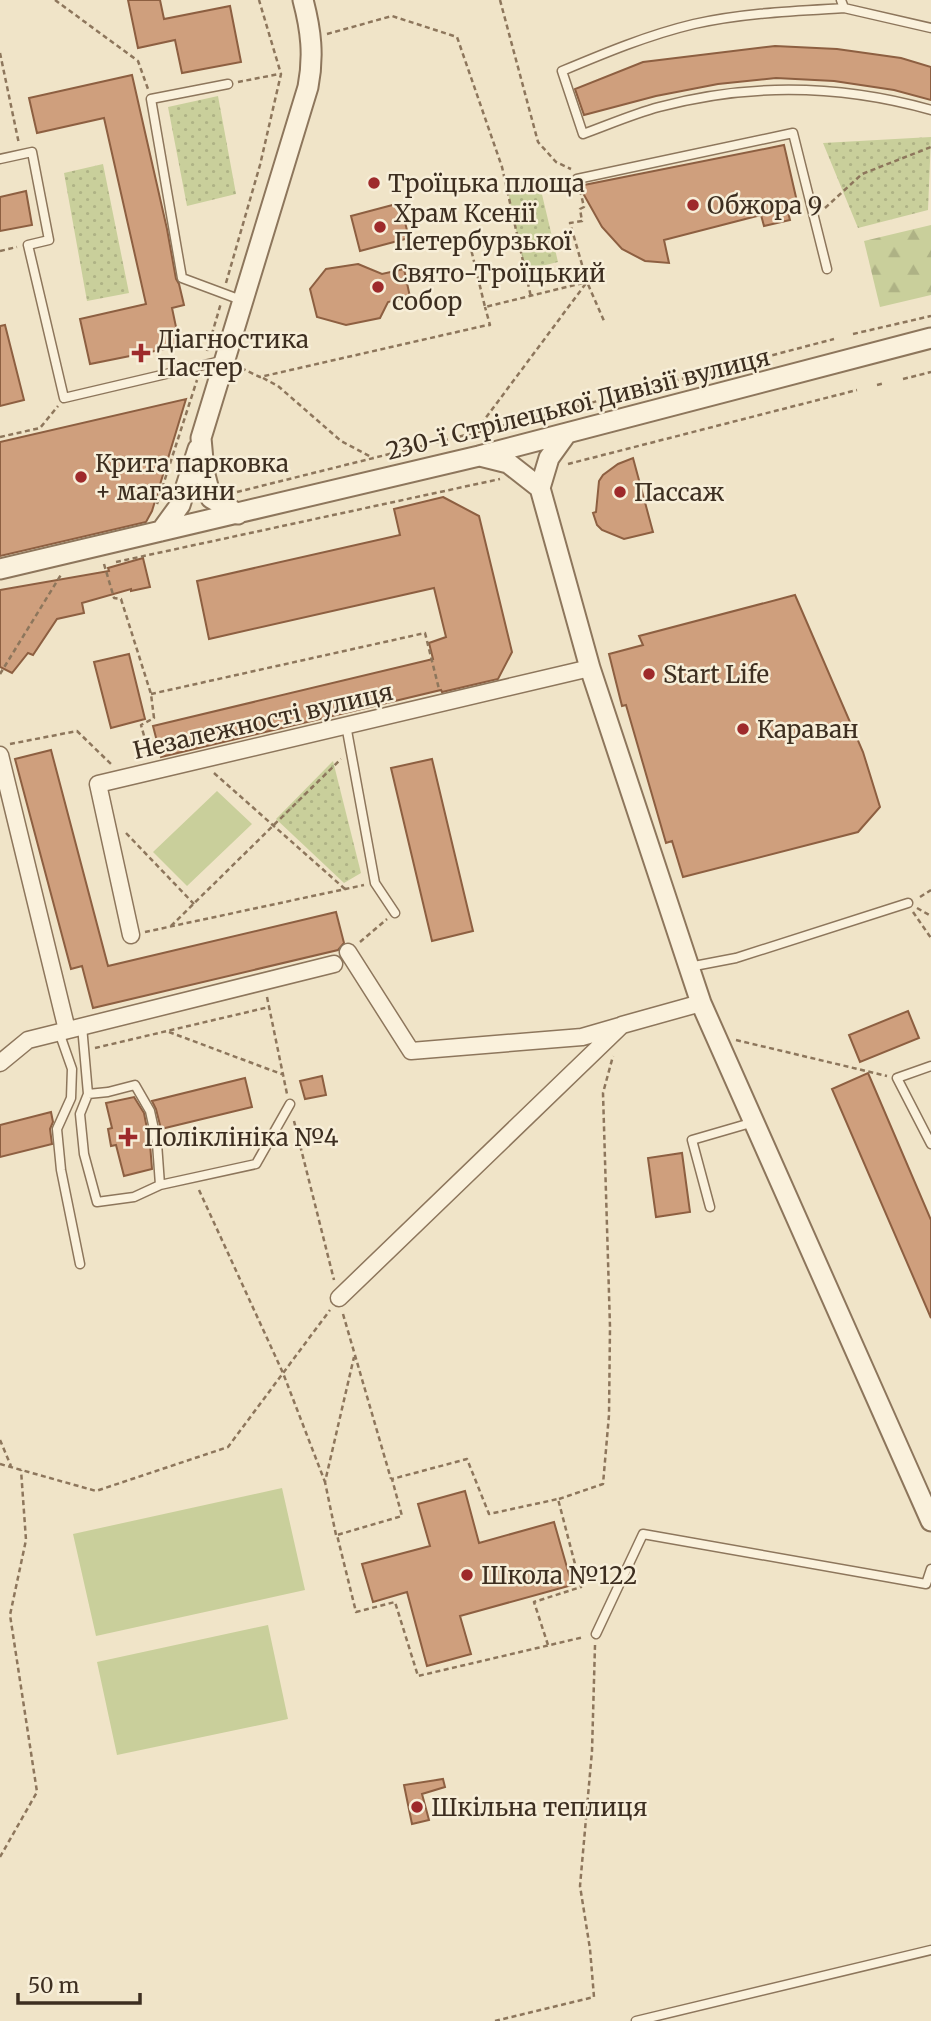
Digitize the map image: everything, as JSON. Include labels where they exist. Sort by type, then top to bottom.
[{"type":"street","points":[[157,523],[180,505],[308,87],[312,69],[312,38],[303,0]]},
{"type":"street","name":"230-ї Стрілецької Дивізії вулиця","points":[[0,569],[157,523],[238,514],[479,456],[931,338]]},
{"type":"street","points":[[567,433],[549,458],[540,488],[590,668],[701,1003],[931,1521]]},
{"type":"street","points":[[201,438],[204,471],[211,498],[238,514]]},
{"type":"street","points":[[479,456],[509,463],[540,488]]},
{"type":"street","name":"Незалежності вулиця","points":[[131,935],[98,784],[590,668]]},
{"type":"street","points":[[0,755],[69,1030]]},
{"type":"street","points":[[348,951],[411,1051],[582,1037],[701,1003]]},
{"type":"street","points":[[0,1063],[28,1040],[334,964]]},
{"type":"street","points":[[339,1298],[622,1026]]},
{"type":"lane","points":[[931,28],[843,4],[694,24],[624,46],[562,71],[583,134],[659,107],[720,95],[778,89],[836,91],[896,100],[931,110]]},
{"type":"lane","points":[[228,84],[151,99],[182,278],[243,301]]},
{"type":"lane","points":[[577,179],[793,133],[827,270]]},
{"type":"lane","points":[[0,159],[32,152],[49,240],[28,245],[64,398],[225,360]]},
{"type":"lane","points":[[346,724],[375,883],[395,913]]},
{"type":"lane","points":[[689,967],[736,958],[908,903]]},
{"type":"lane","points":[[69,1030],[84,1051],[88,1094],[80,1114],[83,1154],[97,1202],[134,1197],[160,1185],[256,1164],[290,1104]]},
{"type":"lane","points":[[69,1030],[71,1098],[57,1129],[61,1170],[80,1264]]},
{"type":"lane","points":[[931,1066],[897,1078],[931,1144]]},
{"type":"lane","points":[[88,1094],[135,1085],[150,1111],[157,1143],[160,1185]]},
{"type":"lane","points":[[710,1207],[692,1140],[754,1122]]},
{"type":"lane","points":[[596,1634],[643,1534],[926,1584],[931,1569]]},
{"type":"lane","points":[[635,2021],[931,1950]]},
{"type":"path","points":[[55,0],[138,61],[151,99]]},
{"type":"path","points":[[157,523],[260,165],[281,74],[259,0]]},
{"type":"path","points":[[500,0],[538,142],[556,162],[575,172],[584,207],[580,209],[582,221],[570,223],[587,282],[604,321]]},
{"type":"path","points":[[312,38],[392,16],[457,37],[502,167],[531,297]]},
{"type":"path","points":[[0,53],[21,154]]},
{"type":"path","points":[[228,84],[281,74]]},
{"type":"path","points":[[814,218],[862,174],[931,147]]},
{"type":"path","points":[[260,377],[490,325],[471,248],[518,237]]},
{"type":"path","points":[[0,251],[28,245]]},
{"type":"path","points":[[485,307],[587,282]]},
{"type":"path","points":[[475,433],[587,282]]},
{"type":"path","points":[[853,334],[931,316]]},
{"type":"path","points":[[232,493],[834,339]]},
{"type":"path","points":[[225,360],[278,386],[341,441],[403,474]]},
{"type":"path","points":[[903,379],[931,372]]},
{"type":"path","points":[[877,386],[886,383]]},
{"type":"path","points":[[565,464],[857,390]]},
{"type":"path","points":[[0,438],[40,428],[64,398]]},
{"type":"path","points":[[153,771],[141,724],[155,718],[150,694],[121,598],[114,598],[104,564],[510,477]]},
{"type":"path","points":[[49,576],[72,571]]},
{"type":"path","points":[[0,674],[62,573]]},
{"type":"path","points":[[150,694],[425,633],[443,702]]},
{"type":"path","points":[[0,746],[77,730],[125,777]]},
{"type":"path","points":[[171,926],[351,750]]},
{"type":"path","points":[[200,760],[345,889]]},
{"type":"path","points":[[103,809],[194,904]]},
{"type":"path","points":[[131,935],[375,883]]},
{"type":"path","points":[[908,903],[931,938]]},
{"type":"path","points":[[348,951],[395,913]]},
{"type":"path","points":[[264,980],[290,1104],[339,1298],[402,1516],[337,1535]]},
{"type":"path","points":[[84,1051],[270,1007]]},
{"type":"path","points":[[391,1479],[467,1459],[489,1514],[558,1499],[603,1484],[609,1415],[610,1326],[603,1093],[622,1026]]},
{"type":"path","points":[[167,1031],[284,1075]]},
{"type":"path","points":[[715,1035],[897,1078]]},
{"type":"path","points":[[195,1182],[283,1373],[325,1482],[356,1612],[395,1602],[418,1675],[596,1634],[592,1751],[580,1886],[594,1997],[495,2021]]},
{"type":"path","points":[[0,1464],[96,1491],[228,1447],[339,1298]]},
{"type":"path","points":[[325,1482],[355,1354]]},
{"type":"path","points":[[0,1440],[11,1467]]},
{"type":"path","points":[[0,1857],[37,1792],[10,1615],[26,1540],[21,1470]]},
{"type":"path","points":[[548,1645],[534,1602],[581,1587],[558,1499]]},
{"type":"green space","points":[[218,96],[236,194],[187,206],[168,107]]},
{"type":"green space","points":[[931,137],[928,210],[858,228],[823,143]]},
{"type":"green space","points":[[103,164],[129,293],[87,301],[64,173]]},
{"type":"green space","points":[[540,186],[558,262],[525,270],[508,193]]},
{"type":"green space","points":[[931,225],[931,295],[880,307],[864,241]]},
{"type":"green space","points":[[333,761],[361,873],[344,883],[276,819]]},
{"type":"green space","points":[[217,791],[252,824],[187,886],[153,852]]},
{"type":"green space","points":[[282,1488],[305,1590],[96,1636],[73,1534]]},
{"type":"green space","points":[[268,1625],[288,1719],[117,1755],[97,1662]]},
{"type":"building","points":[[128,0],[160,0],[164,19],[230,6],[241,62],[182,73],[175,40],[138,48]]},
{"type":"building","points":[[775,46],[837,49],[901,58],[931,67],[931,100],[894,90],[834,81],[776,78],[718,84],[656,96],[584,115],[575,89],[643,62]]},
{"type":"building","points":[[132,75],[184,305],[172,308],[180,346],[90,364],[80,319],[146,304],[104,118],[37,133],[29,98]]},
{"type":"building","name":"Обжора 9","points":[[784,145],[798,206],[787,208],[790,220],[764,226],[761,215],[664,240],[669,263],[645,261],[622,249],[602,227],[579,186]]},
{"type":"building","points":[[26,191],[32,225],[0,231],[0,197]]},
{"type":"building","name":"Храм Ксенії Петербурзької","points":[[400,203],[409,238],[360,251],[351,216]]},
{"type":"building","name":"Свято-Троїцький собор","points":[[358,264],[382,274],[404,269],[410,297],[388,302],[380,318],[346,325],[317,317],[310,289],[326,269]]},
{"type":"building","points":[[5,325],[24,400],[0,406],[0,326]]},
{"type":"building","name":"Крита парковка + магазини","points":[[186,399],[152,511],[146,522],[0,556],[0,442]]},
{"type":"building","name":"Пассаж","points":[[633,458],[653,532],[624,539],[602,530],[593,513],[596,512],[599,481],[603,475],[618,464]]},
{"type":"building","points":[[443,497],[479,516],[512,652],[498,679],[442,692],[441,690],[161,757],[153,726],[433,659],[429,643],[446,637],[434,588],[209,639],[197,581],[400,535],[394,509]]},
{"type":"building","points":[[143,558],[150,587],[131,589],[82,603],[84,613],[57,619],[33,655],[28,653],[12,673],[0,667],[0,590],[109,571],[108,568]]},
{"type":"building","name":"Караван","points":[[795,595],[863,752],[880,807],[858,832],[683,877],[672,841],[666,843],[626,705],[622,706],[609,654],[643,645],[639,636]]},
{"type":"building","points":[[129,654],[145,719],[111,728],[94,662]]},
{"type":"building","points":[[51,750],[108,966],[336,912],[344,943],[338,950],[93,1008],[82,966],[71,969],[15,759]]},
{"type":"building","points":[[432,759],[473,931],[432,941],[391,768]]},
{"type":"building","points":[[908,1011],[919,1038],[860,1062],[849,1035]]},
{"type":"building","points":[[868,1073],[931,1220],[931,1318],[832,1089]]},
{"type":"building","points":[[322,1076],[326,1095],[305,1099],[300,1081]]},
{"type":"building","points":[[245,1078],[252,1107],[161,1129],[152,1101]]},
{"type":"building","points":[[134,1097],[144,1113],[152,1169],[124,1176],[116,1145],[111,1146],[108,1129],[112,1128],[106,1103]]},
{"type":"building","points":[[51,1112],[52,1144],[0,1157],[0,1125]]},
{"type":"building","points":[[682,1153],[690,1212],[656,1217],[648,1158]]},
{"type":"building","name":"Школа №122","points":[[465,1491],[479,1543],[554,1522],[572,1585],[460,1616],[471,1654],[427,1666],[407,1592],[373,1602],[362,1564],[430,1546],[418,1504]]},
{"type":"building","name":"Шкільна теплиця","points":[[443,1779],[445,1787],[422,1794],[429,1820],[412,1824],[404,1785]]},
{"type":"place","name":"Троїцька площа","points":[[374,183]]},
{"type":"place","name":"Обжора 9","points":[[693,205]]},
{"type":"place","name":"Храм Ксенії Петербурзької","points":[[380,227]]},
{"type":"place","name":"Свято-Троїцький собор","points":[[378,287]]},
{"type":"place","name":"Діагностика Пастер","points":[[141,353]]},
{"type":"place","name":"Крита парковка + магазини","points":[[81,477]]},
{"type":"place","name":"Пассаж","points":[[620,492]]},
{"type":"place","name":"Start Life","points":[[649,674]]},
{"type":"place","name":"Караван","points":[[743,729]]},
{"type":"place","name":"Поліклініка №4","points":[[128,1137]]},
{"type":"place","name":"Школа №122","points":[[467,1575]]},
{"type":"place","name":"Шкільна теплиця","points":[[417,1807]]}]
